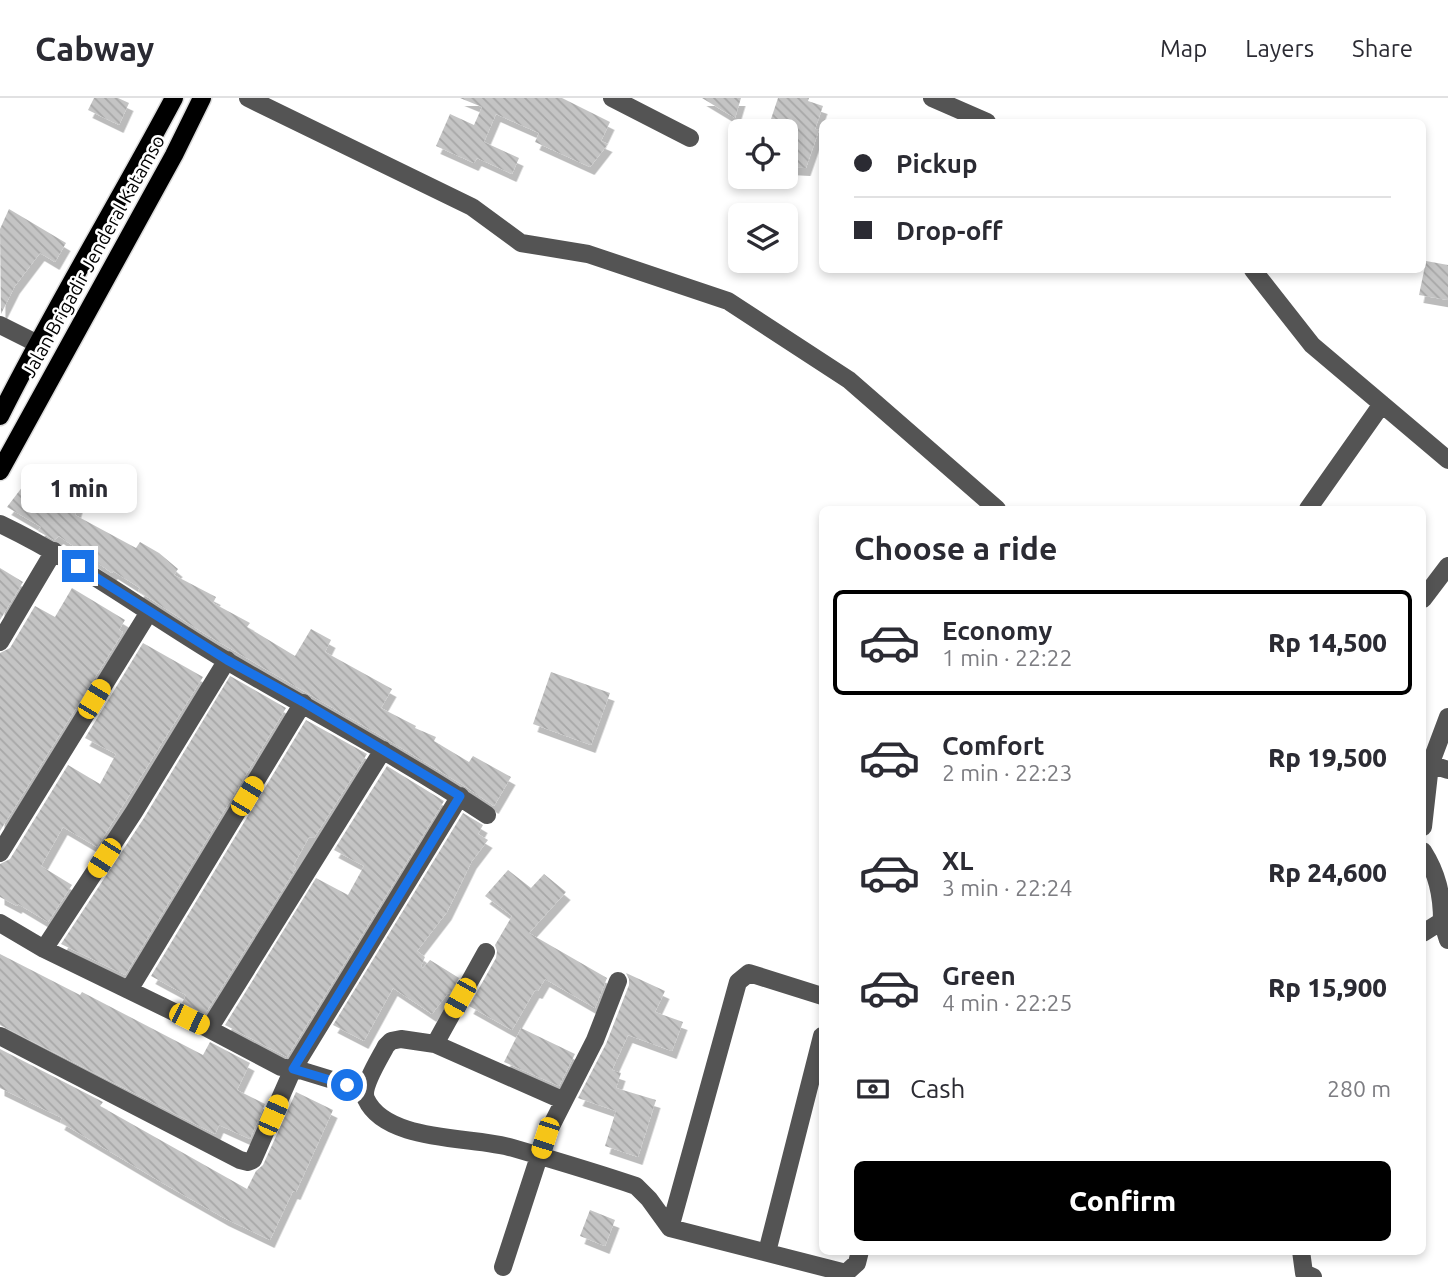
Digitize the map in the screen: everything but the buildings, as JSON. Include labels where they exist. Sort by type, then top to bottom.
[{"type":"main road","name":"Jalan Brigadir Jenderal Katamso","points":[[0,416],[36,343],[82,266],[174,98]]},
{"type":"main road","name":"Jalan Brigadir Jenderal Katamso","points":[[0,471],[174,155],[202,98]]},
{"type":"street","points":[[248,98],[472,207],[521,243],[588,254],[728,301],[849,380],[994,506]]},
{"type":"street","points":[[612,98],[690,138]]},
{"type":"street","points":[[932,98],[980,119]]},
{"type":"street","points":[[1255,273],[1312,345],[1448,460]]},
{"type":"street","points":[[0,325],[36,343]]},
{"type":"street","points":[[1310,506],[1382,404]]},
{"type":"street","points":[[0,524],[54,551],[227,660],[303,702],[487,815]]},
{"type":"street","points":[[0,642],[54,551]]},
{"type":"street","points":[[1426,595],[1448,566]]},
{"type":"street","points":[[0,853],[149,612]]},
{"type":"street","points":[[44,948],[134,812],[227,660]]},
{"type":"street","points":[[129,990],[303,702]]},
{"type":"street","points":[[1448,717],[1426,764],[1448,770]]},
{"type":"street","points":[[209,1029],[383,750]]},
{"type":"street","points":[[0,1037],[248,1162],[253,1160],[293,1069],[460,796]]},
{"type":"street","points":[[1426,856],[1434,869],[1442,900],[1442,921],[1448,940]]},
{"type":"street","points":[[1426,931],[1442,921]]},
{"type":"street","points":[[0,923],[44,948],[281,1067],[365,1090]]},
{"type":"street","points":[[435,1044],[486,952]]},
{"type":"street","points":[[670,1228],[738,982],[749,973],[819,995]]},
{"type":"street","points":[[503,1267],[539,1157],[562,1100],[595,1040],[618,981]]},
{"type":"street","points":[[562,1100],[435,1044],[401,1039],[391,1041],[386,1046],[365,1090],[366,1099],[385,1121],[411,1130],[511,1147],[636,1186],[670,1228],[846,1273],[857,1263],[859,1255]]},
{"type":"street","points":[[767,1252],[819,1048]]},
{"type":"street","points":[[1302,1255],[1304,1273],[1313,1277]]},
{"type":"route","points":[[78,566],[227,660],[460,796],[293,1069],[347,1085]]}]
